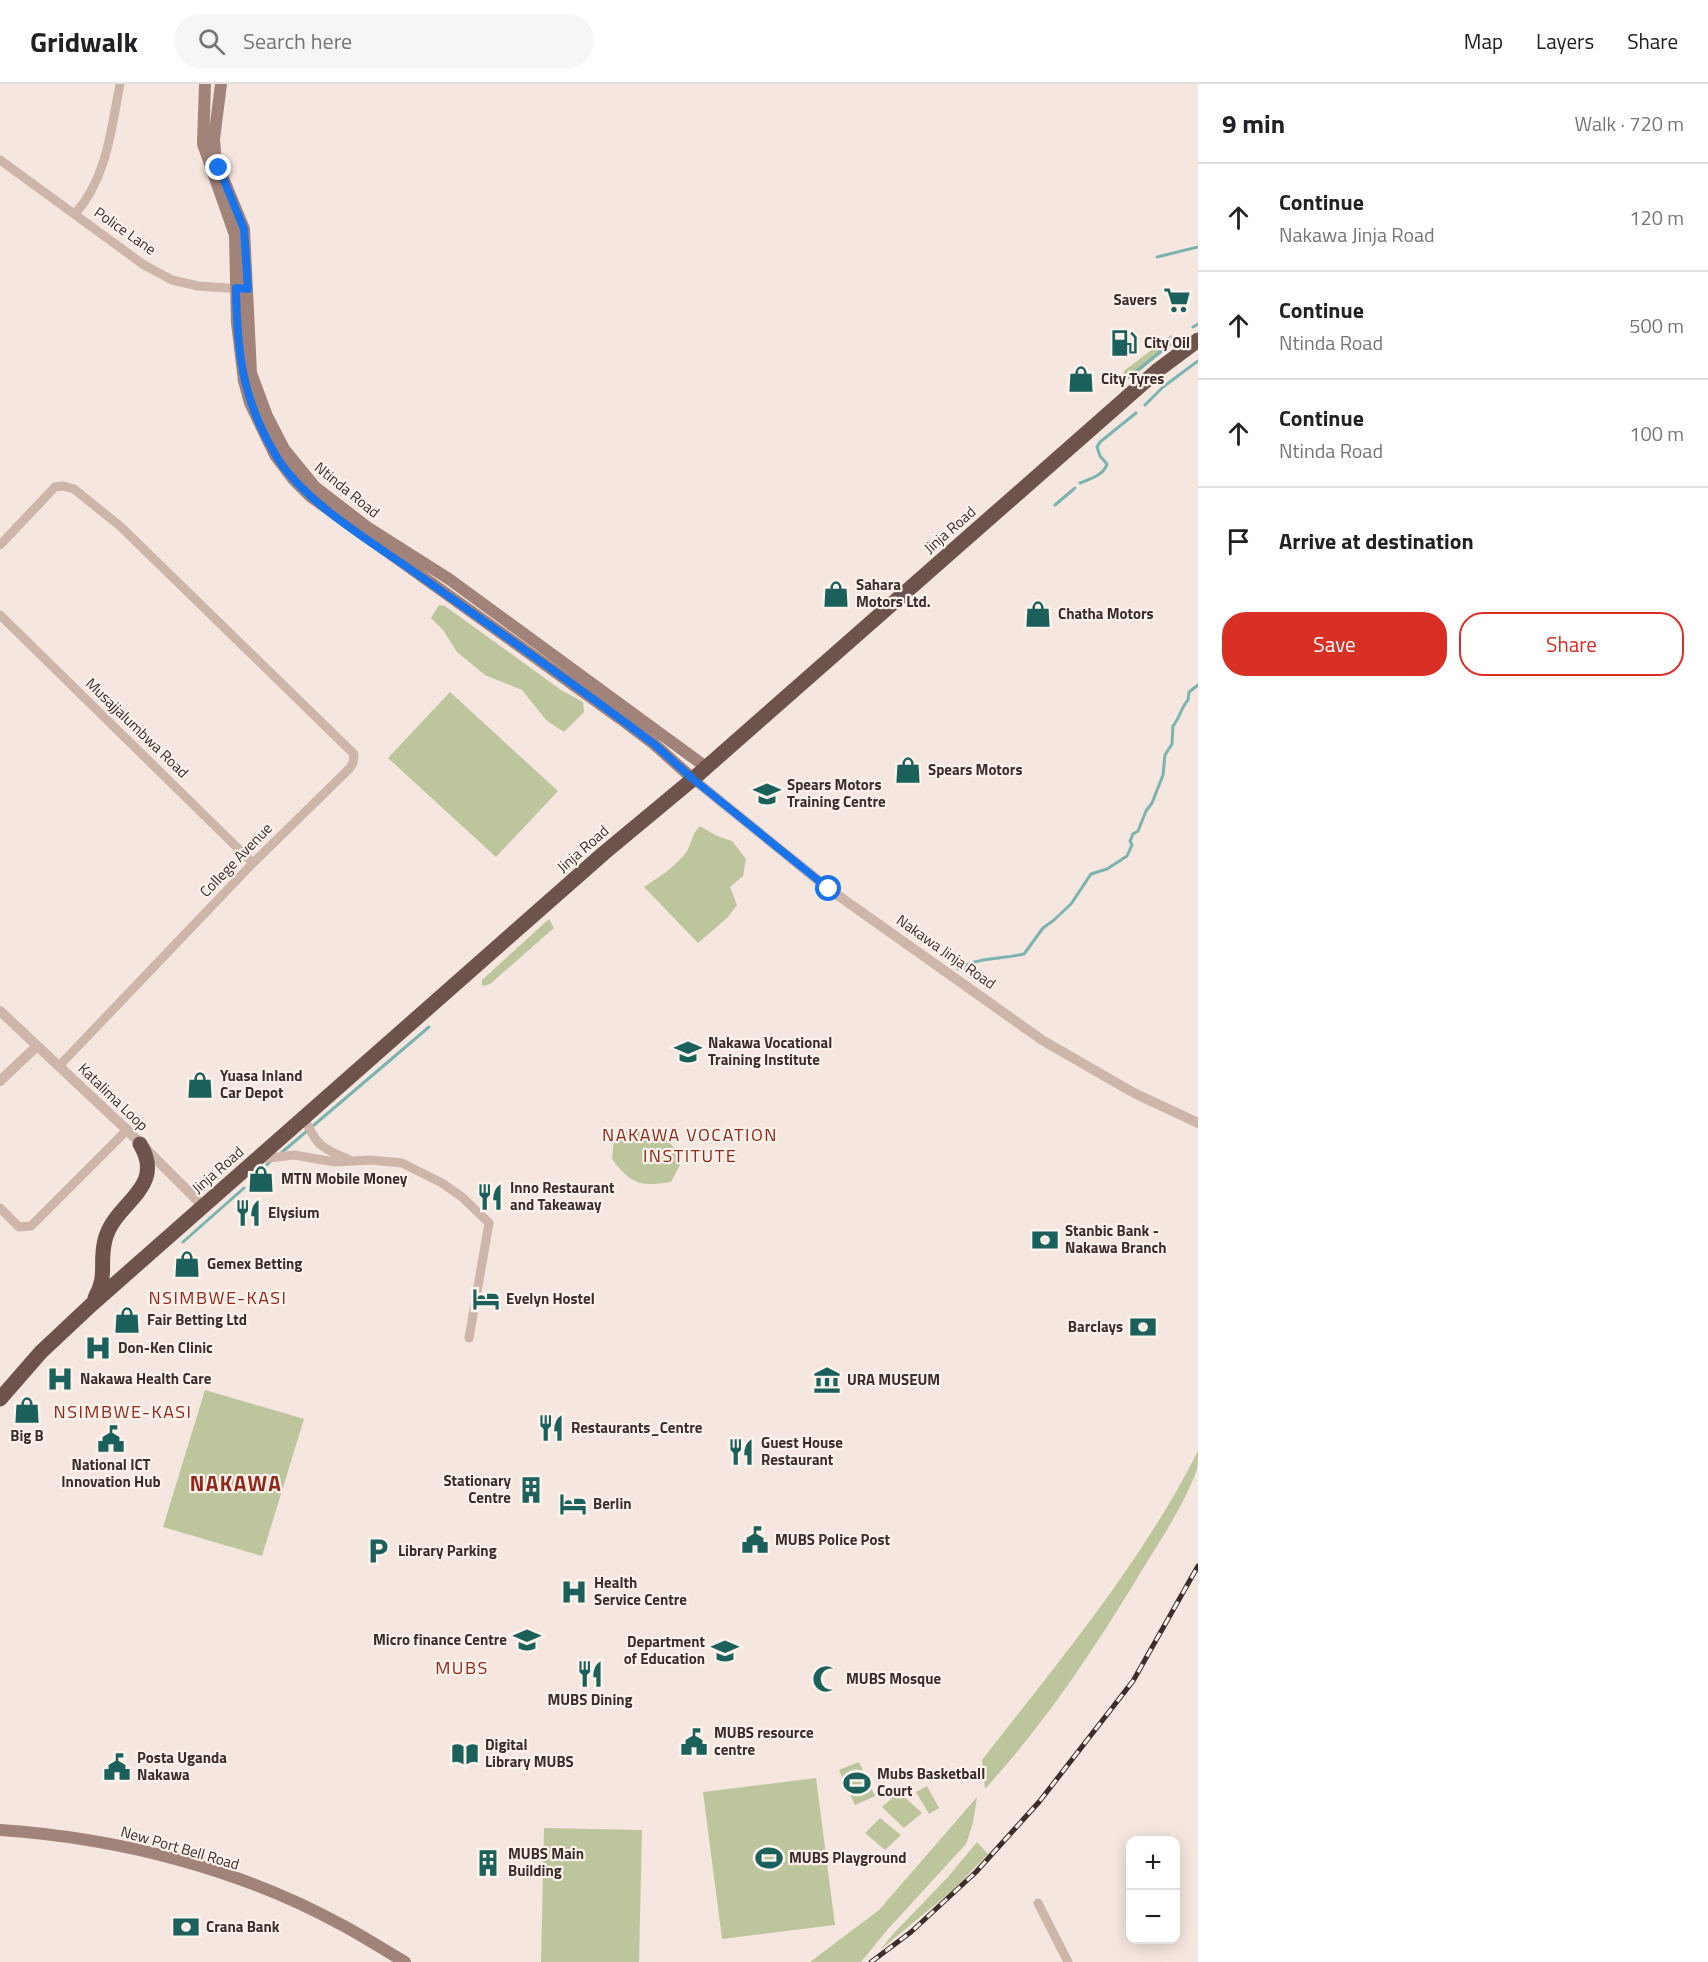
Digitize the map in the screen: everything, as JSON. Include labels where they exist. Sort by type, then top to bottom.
[{"type":"highway","name":"Jinja Road","points":[[0,1397],[41,1352],[203,1206],[1158,370],[1198,340]]},
{"type":"highway","points":[[90,1306],[102,1285],[104,1248],[108,1233],[147,1178],[148,1157],[140,1144]]},
{"type":"main road","name":"Ntinda Road","points":[[205,84],[203,144],[235,235],[252,373],[267,416],[284,449],[315,487],[367,527],[449,579],[706,767]]},
{"type":"main road","name":"Ntinda Road","points":[[221,84],[214,139],[215,153],[244,229],[240,364],[250,403],[275,455],[310,496],[621,719],[654,744],[693,779]]},
{"type":"main road","name":"New Port Bell Road","points":[[0,1830],[120,1845],[211,1869],[304,1906],[342,1924],[405,1962]]},
{"type":"street","points":[[75,214],[90,196],[105,161],[120,84]]},
{"type":"street","name":"Police Lane","points":[[0,160],[144,265],[172,280],[198,286],[242,289]]},
{"type":"street","name":"College Avenue","points":[[0,545],[55,487],[63,486],[74,489],[120,526],[274,678],[350,749],[354,759],[349,769],[253,863],[59,1066]]},
{"type":"street","name":"Musajjalumbwa Road","points":[[0,615],[253,863]]},
{"type":"street","name":"Nakawa Jinja Road","points":[[693,779],[829,889],[1042,1040],[1134,1093],[1198,1123]]},
{"type":"street","name":"Katalima Loop","points":[[0,1011],[127,1130],[203,1206]]},
{"type":"street","points":[[0,1081],[36,1046]]},
{"type":"street","points":[[304,1118],[314,1138],[325,1150],[350,1160]]},
{"type":"street","points":[[0,1208],[19,1227],[31,1226],[127,1130]]},
{"type":"street","points":[[257,1159],[294,1155],[335,1162],[393,1161],[411,1167],[442,1183],[462,1197],[489,1223],[469,1338]]},
{"type":"street","points":[[1038,1903],[1068,1962]]},
{"type":"green space","points":[[1171,335],[1174,339],[1173,344],[1130,379],[1123,375],[1124,371]]},
{"type":"green space","points":[[439,605],[445,606],[561,690],[583,702],[584,712],[564,732],[546,720],[522,690],[485,675],[457,652],[443,630],[431,618]]},
{"type":"green space","points":[[450,692],[558,791],[496,857],[388,758]]},
{"type":"green space","points":[[700,826],[717,836],[732,841],[746,859],[743,876],[730,887],[737,905],[727,918],[698,943],[644,887],[678,862],[687,851]]},
{"type":"green space","points":[[549,919],[554,928],[490,984],[482,985],[482,980]]},
{"type":"green space","points":[[628,1131],[663,1134],[675,1149],[680,1165],[671,1182],[643,1184],[637,1182],[625,1174],[612,1159],[614,1140]]},
{"type":"green space","points":[[205,1390],[304,1419],[262,1556],[163,1527]]},
{"type":"green space","points":[[1198,1451],[1197,1469],[1181,1505],[1110,1622],[1072,1680],[1030,1736],[985,1789],[982,1760],[1098,1611],[1176,1493]]},
{"type":"green space","name":"Mubs Basketball Court","points":[[859,1762],[875,1796],[855,1805],[839,1770]]},
{"type":"green space","name":"MUBS Playground","points":[[816,1778],[835,1925],[722,1939],[703,1792]]},
{"type":"green space","points":[[927,1786],[939,1808],[929,1814],[916,1792]]},
{"type":"green space","points":[[899,1792],[922,1813],[904,1828],[882,1807]]},
{"type":"green space","points":[[977,1797],[973,1823],[966,1844],[861,1962],[810,1962],[879,1910]]},
{"type":"green space","points":[[880,1818],[901,1835],[885,1850],[865,1833]]},
{"type":"green space","points":[[544,1828],[642,1830],[639,1962],[541,1962]]},
{"type":"green space","points":[[977,1842],[988,1854],[953,1890],[880,1950],[948,1877]]},
{"type":"waterway","points":[[1157,257],[1198,247]]},
{"type":"waterway","points":[[1193,327],[1198,324]]},
{"type":"waterway","points":[[1129,377],[1170,344]]},
{"type":"waterway","points":[[1145,405],[1163,387],[1198,361]]},
{"type":"waterway","points":[[1080,483],[1103,471],[1107,464],[1100,456],[1097,447],[1136,413]]},
{"type":"waterway","points":[[1055,505],[1075,488]]},
{"type":"waterway","points":[[958,969],[982,960],[1024,954],[1043,928],[1071,904],[1091,874],[1107,869],[1127,856],[1132,845],[1130,841],[1133,834],[1138,831],[1163,775],[1165,755],[1172,744],[1173,726],[1188,700],[1189,692],[1198,685]]},
{"type":"waterway","points":[[280,1154],[429,1027]]},
{"type":"waterway","points":[[251,1183],[270,1162]]},
{"type":"waterway","points":[[183,1242],[244,1188]]},
{"type":"railway","points":[[871,1962],[911,1932],[976,1872],[1039,1802],[1133,1681],[1198,1566]]},
{"type":"place","name":"Savers","points":[[1177,300]]},
{"type":"place","name":"City Oil","points":[[1124,343]]},
{"type":"place","name":"City Tyres","points":[[1081,379]]},
{"type":"place","name":"Sahara Motors Ltd.","points":[[836,594]]},
{"type":"place","name":"Chatha Motors","points":[[1038,614]]},
{"type":"place","name":"Spears Motors","points":[[908,770]]},
{"type":"place","name":"Spears Motors Training Centre","points":[[767,794]]},
{"type":"place","name":"Nakawa Vocational Training Institute","points":[[688,1052]]},
{"type":"place","name":"Yuasa Inland Car Depot","points":[[200,1085]]},
{"type":"place","name":"MTN Mobile Money","points":[[261,1179]]},
{"type":"place","name":"Inno Restaurant and Takeaway","points":[[490,1197]]},
{"type":"place","name":"Elysium","points":[[248,1213]]},
{"type":"place","name":"Stanbic Bank - Nakawa Branch","points":[[1045,1240]]},
{"type":"place","name":"Gemex Betting","points":[[187,1264]]},
{"type":"place","name":"Evelyn Hostel","points":[[486,1299]]},
{"type":"place","name":"Fair Betting Ltd","points":[[127,1320]]},
{"type":"place","name":"Barclays","points":[[1143,1327]]},
{"type":"place","name":"Don-Ken Clinic","points":[[98,1348]]},
{"type":"place","name":"Nakawa Health Care","points":[[60,1379]]},
{"type":"place","name":"URA MUSEUM","points":[[827,1380]]},
{"type":"place","name":"Big B","points":[[27,1410]]},
{"type":"place","name":"Restaurants_Centre","points":[[551,1428]]},
{"type":"place","name":"National ICT Innovation Hub","points":[[111,1439]]},
{"type":"place","name":"Guest House Restaurant","points":[[741,1452]]},
{"type":"place","name":"Stationary Centre","points":[[531,1490]]},
{"type":"place","name":"Berlin","points":[[573,1504]]},
{"type":"place","name":"MUBS Police Post","points":[[755,1540]]},
{"type":"place","name":"Library Parking","points":[[378,1551]]},
{"type":"place","name":"Health Service Centre","points":[[574,1592]]},
{"type":"place","name":"Micro finance Centre","points":[[527,1640]]},
{"type":"place","name":"Department of Education","points":[[725,1651]]},
{"type":"place","name":"MUBS Dining","points":[[590,1674]]},
{"type":"place","name":"MUBS Mosque","points":[[826,1679]]},
{"type":"place","name":"MUBS resource centre","points":[[694,1742]]},
{"type":"place","name":"Digital Library MUBS","points":[[465,1754]]},
{"type":"place","name":"Posta Uganda Nakawa","points":[[117,1767]]},
{"type":"place","name":"Mubs Basketball Court","points":[[857,1783]]},
{"type":"place","name":"MUBS Playground","points":[[769,1858]]},
{"type":"place","name":"MUBS Main Building","points":[[488,1863]]},
{"type":"place","name":"Crana Bank","points":[[186,1927]]},
{"type":"district","name":"NAKAWA VOCATION INSTITUTE","points":[[690,1145]]},
{"type":"district","name":"NSIMBWE-KASI","points":[[218,1298]]},
{"type":"district","name":"NSIMBWE-KASI","points":[[123,1412]]},
{"type":"district","name":"NAKAWA","points":[[236,1484]]},
{"type":"district","name":"MUBS","points":[[462,1668]]},
{"type":"route","points":[[219,168],[244,229],[248,289],[236,288],[240,364],[244,381],[250,403],[275,455],[294,480],[310,496],[366,538],[654,744],[693,779],[829,889]]}]
